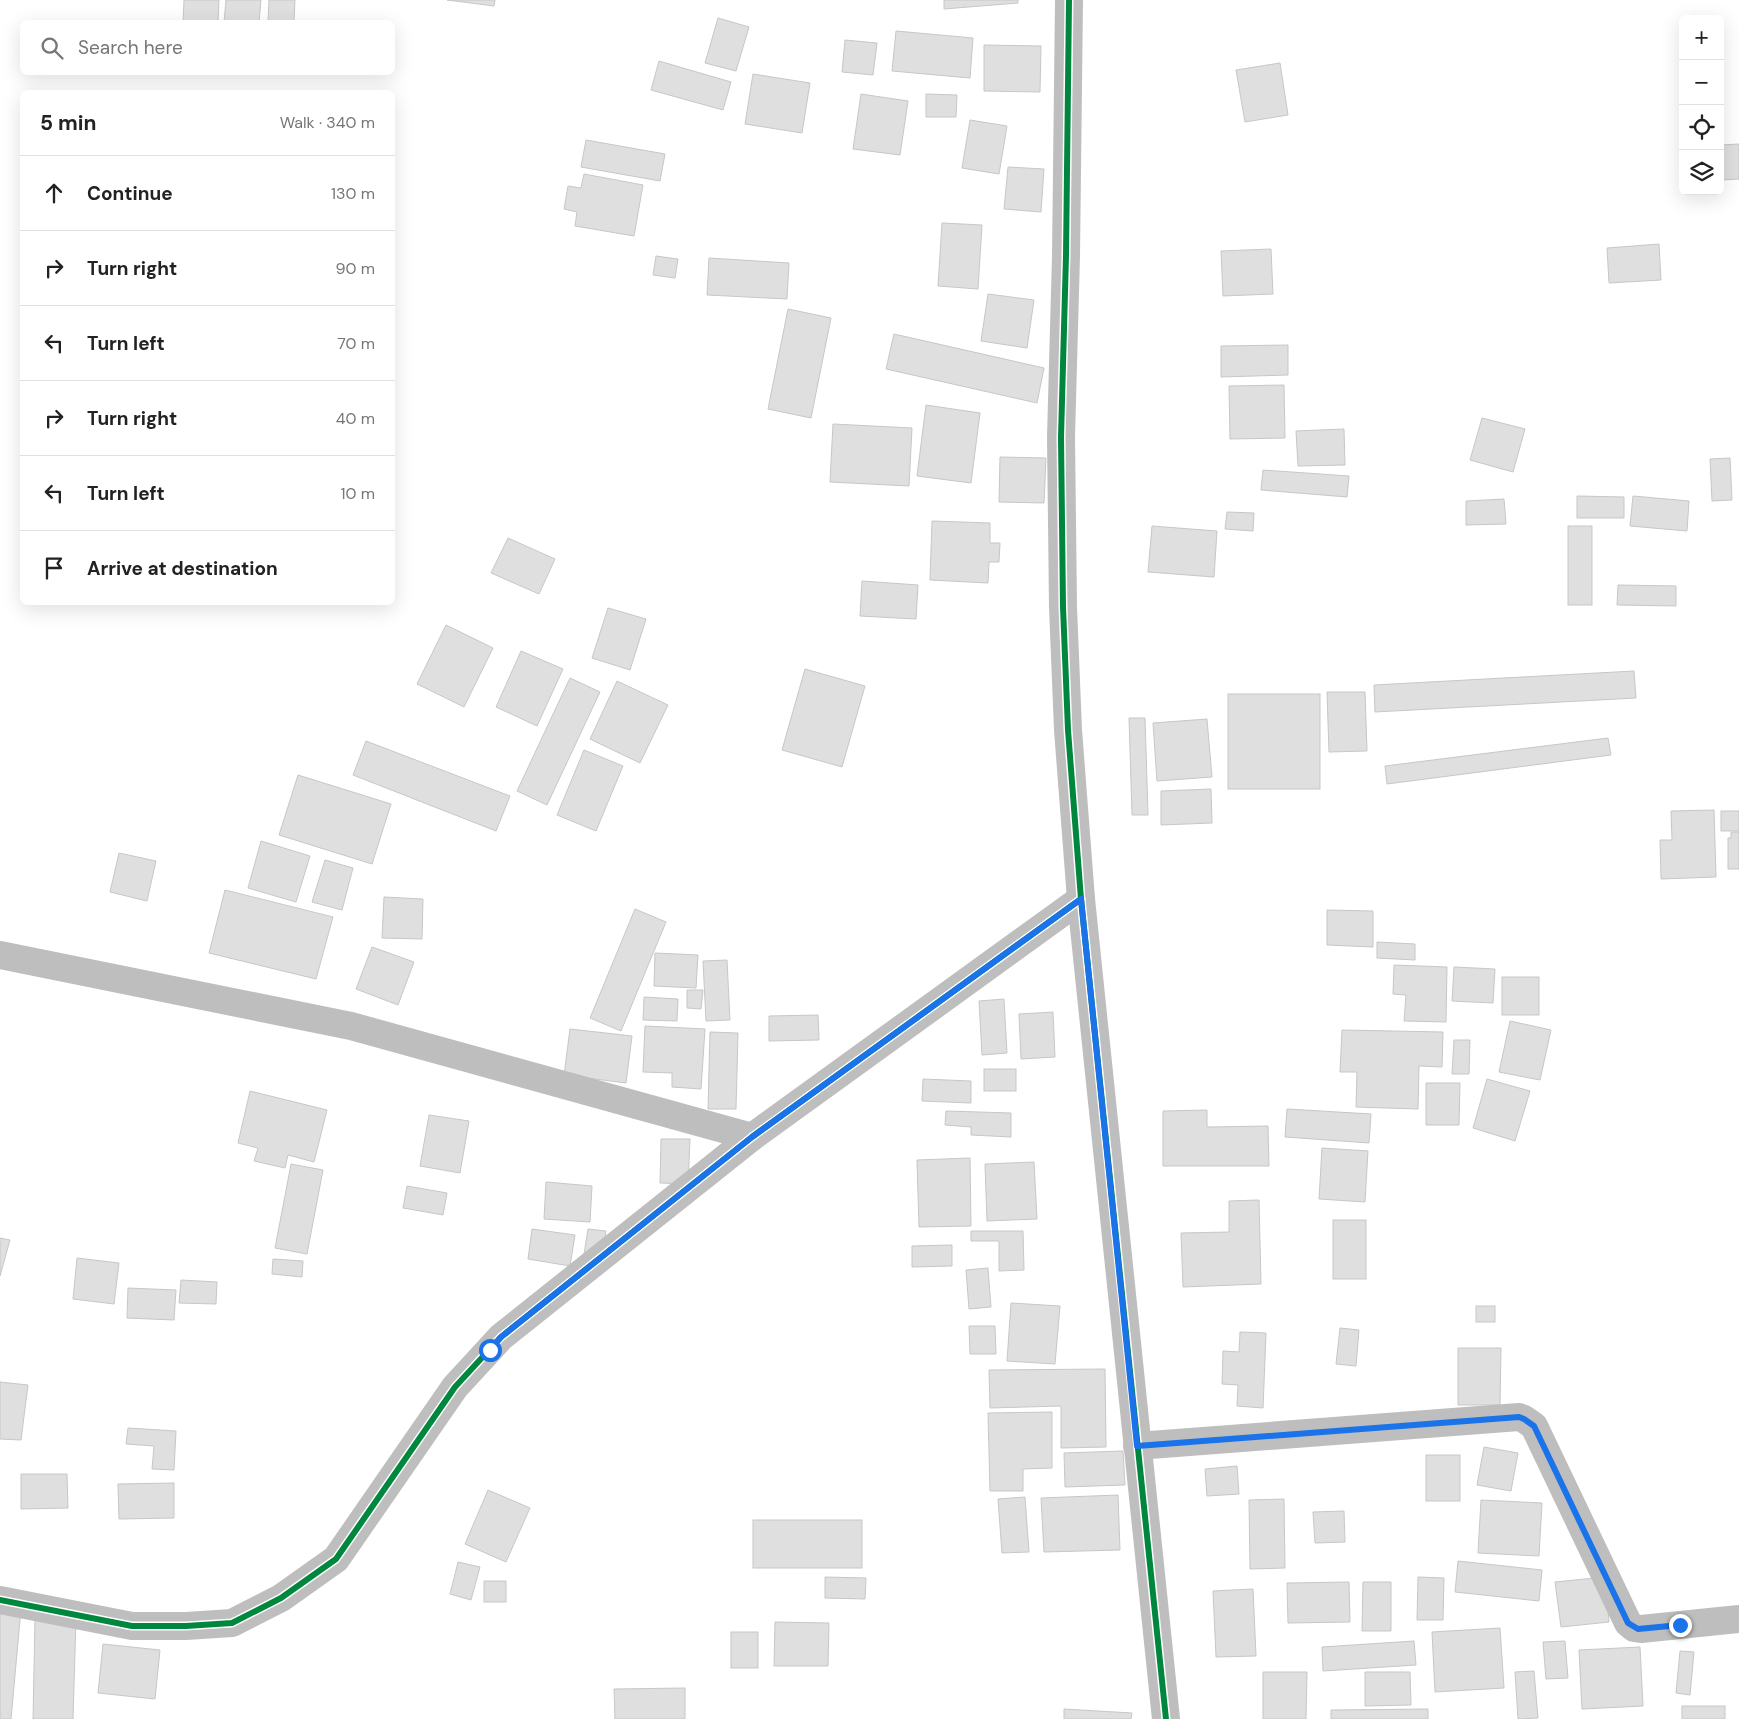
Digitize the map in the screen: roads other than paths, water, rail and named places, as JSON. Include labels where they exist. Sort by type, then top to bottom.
[{"type":"street","points":[[1069,0],[1066,256],[1061,437],[1062,607],[1068,730],[1081,899],[1166,1719]]},
{"type":"street","points":[[0,1600],[132,1626],[186,1626],[232,1623],[282,1598],[336,1559],[455,1386],[501,1337],[752,1137],[1081,899]]},
{"type":"street","points":[[0,955],[351,1026],[752,1137]]},
{"type":"street","points":[[1137,1446],[1519,1417],[1534,1426],[1628,1623],[1641,1629],[1739,1619]]}]
